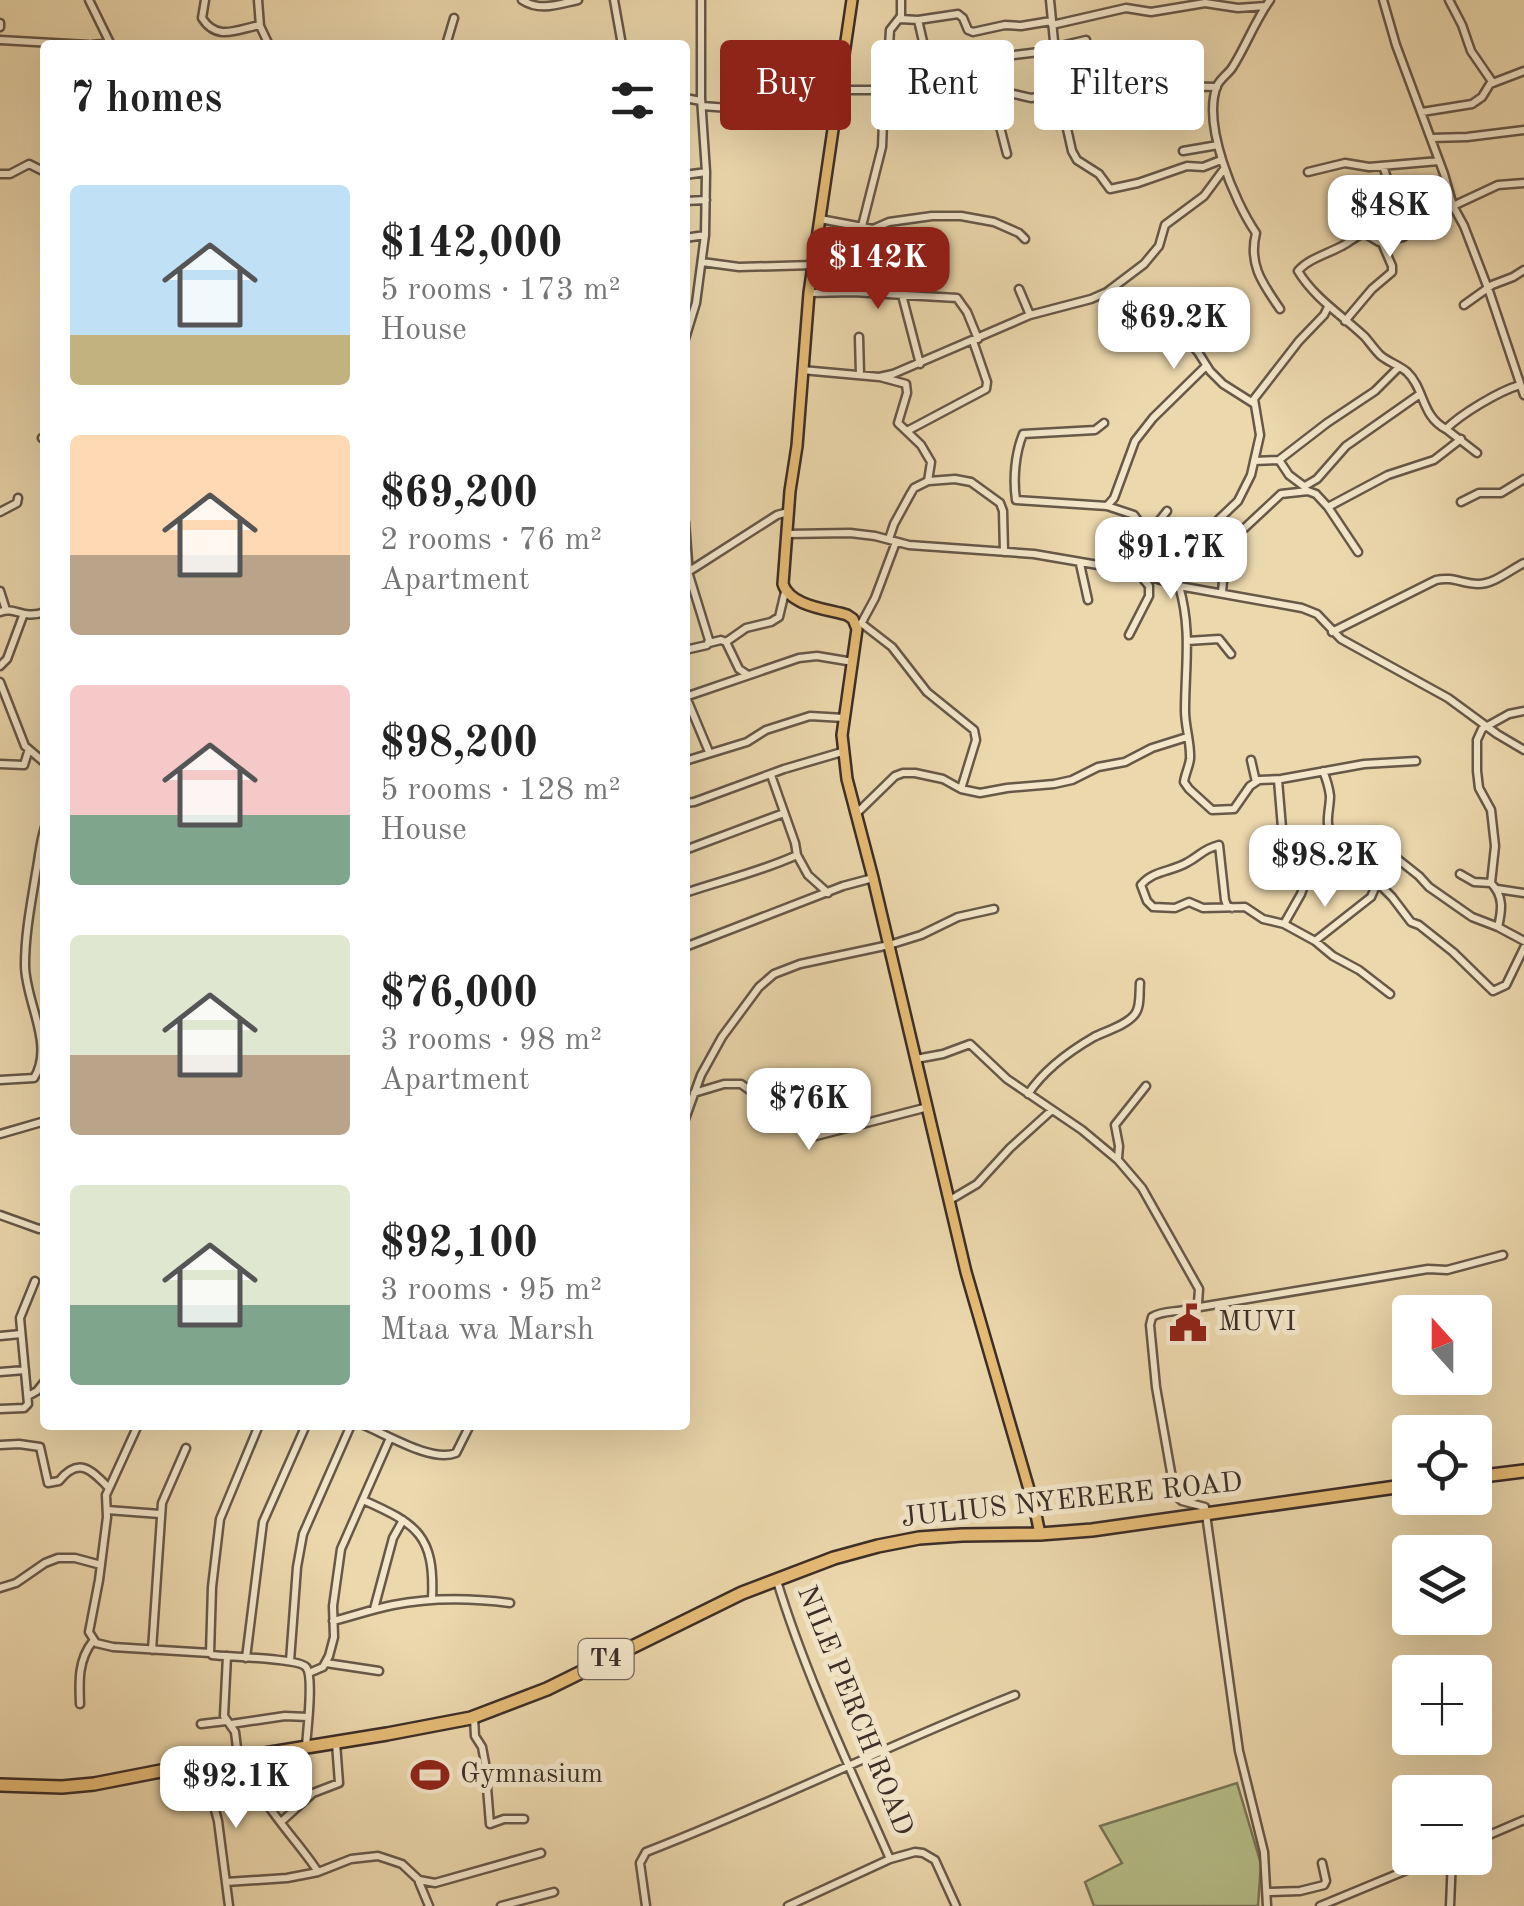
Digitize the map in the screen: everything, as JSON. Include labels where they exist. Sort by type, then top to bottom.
[{"type":"highway","points":[[1492,1475],[1524,1471]]},
{"type":"highway","name":"JULIUS NYERERE ROAD","points":[[0,1785],[94,1784],[474,1717],[548,1688],[776,1580],[878,1546],[919,1538],[1092,1530],[1392,1488]]},
{"type":"main road","points":[[846,40],[852,0]]},
{"type":"main road","points":[[833,130],[809,293],[782,584],[792,598],[848,615],[859,626],[842,752],[966,1272],[1040,1534]]},
{"type":"street","points":[[89,0],[108,40]]},
{"type":"street","points":[[205,0],[202,20],[214,30],[224,34],[260,26]]},
{"type":"street","points":[[258,0],[260,26],[267,40]]},
{"type":"street","points":[[522,0],[535,7],[578,0]]},
{"type":"street","points":[[614,0],[621,40]]},
{"type":"street","points":[[690,318],[696,303],[705,235],[702,0]]},
{"type":"street","points":[[889,40],[890,30],[900,19],[901,0]]},
{"type":"street","points":[[1050,0],[1055,40]]},
{"type":"street","points":[[1383,0],[1452,206],[1488,288],[1524,396]]},
{"type":"street","points":[[1449,0],[1471,51],[1493,83]]},
{"type":"street","points":[[900,19],[918,20],[948,12],[961,15],[970,32],[1005,25],[1052,23],[1126,8],[1150,12],[1208,3],[1238,8],[1268,3]]},
{"type":"street","points":[[1268,3],[1230,71],[1217,86],[1214,116],[1224,169],[1244,216],[1256,233],[1256,272],[1280,309]]},
{"type":"street","points":[[447,40],[454,18]]},
{"type":"street","points":[[918,20],[923,40]]},
{"type":"street","points":[[0,40],[40,42]]},
{"type":"street","points":[[1422,112],[1448,110],[1478,101],[1487,86],[1524,70]]},
{"type":"street","points":[[1204,86],[1217,86]]},
{"type":"street","points":[[690,100],[720,106]]},
{"type":"street","points":[[862,226],[882,147],[881,130]]},
{"type":"street","points":[[1001,130],[1007,154]]},
{"type":"street","points":[[1068,130],[1074,156],[1099,174],[1108,189],[1221,160]]},
{"type":"street","points":[[1431,138],[1524,130]]},
{"type":"street","points":[[1183,151],[1218,146]]},
{"type":"street","points":[[1308,172],[1344,162],[1369,167],[1440,161]]},
{"type":"street","points":[[0,174],[10,174],[30,164],[40,169]]},
{"type":"street","points":[[1383,166],[1408,234]]},
{"type":"street","points":[[879,377],[920,364],[1030,315],[1100,296],[1143,266],[1159,246],[1166,225],[1204,196],[1224,169]]},
{"type":"street","points":[[690,174],[706,172]]},
{"type":"street","points":[[1382,243],[1408,234],[1452,206],[1503,184],[1524,183]]},
{"type":"street","points":[[690,201],[706,200]]},
{"type":"street","points":[[819,219],[873,229],[890,222],[961,216],[994,222],[1025,239]]},
{"type":"street","points":[[1345,320],[1392,272],[1382,243],[1364,233],[1298,268],[1298,272],[1306,284],[1379,354],[1410,376],[1423,406],[1436,423],[1477,453]]},
{"type":"street","points":[[690,237],[705,235]]},
{"type":"street","points":[[702,262],[739,267],[813,265]]},
{"type":"street","points":[[1464,304],[1524,270]]},
{"type":"street","points":[[1019,289],[1030,315]]},
{"type":"street","points":[[809,293],[957,298],[967,312],[986,389],[906,431]]},
{"type":"street","points":[[902,294],[920,364]]},
{"type":"street","points":[[1222,592],[1226,564],[1212,528],[1238,501],[1251,475],[1260,435],[1256,394],[1328,306]]},
{"type":"street","points":[[1172,317],[1177,330],[1206,366],[1223,384],[1254,404]]},
{"type":"street","points":[[1160,344],[1177,330]]},
{"type":"street","points":[[859,337],[860,374]]},
{"type":"street","points":[[1107,506],[1114,498],[1135,441],[1160,410],[1206,366]]},
{"type":"street","points":[[1254,461],[1279,460],[1327,422],[1375,392],[1400,367]]},
{"type":"street","points":[[802,370],[860,374],[906,384],[898,422],[932,462],[928,481]]},
{"type":"street","points":[[1446,429],[1521,380]]},
{"type":"street","points":[[1221,550],[1281,494],[1304,489],[1346,446],[1420,394]]},
{"type":"street","points":[[1016,500],[1014,476],[1024,434],[1095,430],[1104,423]]},
{"type":"street","points":[[1328,507],[1388,475],[1434,460],[1461,440]]},
{"type":"street","points":[[1279,460],[1289,475],[1328,507],[1358,552]]},
{"type":"street","points":[[961,788],[976,740],[974,730],[928,692],[892,647],[859,626],[875,598],[893,541],[894,524],[914,488],[928,481],[955,479],[984,489],[1002,506],[1004,552]]},
{"type":"street","points":[[1461,502],[1479,493],[1501,493],[1524,479]]},
{"type":"street","points":[[0,512],[17,503],[18,498]]},
{"type":"street","points":[[1002,506],[1016,500],[1107,506],[1134,515],[1148,533]]},
{"type":"street","points":[[1129,635],[1149,596],[1149,586],[1136,572],[1133,554],[1167,510]]},
{"type":"street","points":[[690,571],[777,515],[788,512]]},
{"type":"street","points":[[787,534],[850,532],[938,548],[1034,554],[1302,608],[1317,614],[1332,632],[1448,698],[1524,750]]},
{"type":"street","points":[[1332,632],[1436,580],[1453,578],[1479,584],[1495,580],[1524,563]]},
{"type":"street","points":[[1080,564],[1088,600]]},
{"type":"street","points":[[690,579],[709,643]]},
{"type":"street","points":[[1179,586],[1188,620],[1185,707],[1190,756],[1184,782],[1212,810],[1236,808],[1256,782],[1377,762],[1416,761]]},
{"type":"street","points":[[0,591],[3,611],[23,616],[40,613]]},
{"type":"street","points":[[690,649],[726,642],[746,628],[779,618],[786,592]]},
{"type":"street","points":[[0,666],[6,663],[23,616]]},
{"type":"street","points":[[734,656],[738,635]]},
{"type":"street","points":[[1187,642],[1219,639],[1231,654]]},
{"type":"street","points":[[726,642],[739,669],[748,676]]},
{"type":"street","points":[[690,696],[810,656],[854,662]]},
{"type":"street","points":[[734,680],[739,669]]},
{"type":"street","points":[[0,682],[28,751],[40,759]]},
{"type":"street","points":[[690,706],[710,752]]},
{"type":"street","points":[[1498,927],[1502,907],[1494,886],[1491,810],[1481,792],[1476,770],[1478,734],[1509,714],[1524,710]]},
{"type":"street","points":[[690,758],[747,742],[766,730],[810,716],[844,718]]},
{"type":"street","points":[[856,814],[903,773],[943,779],[980,792],[1064,782],[1187,737]]},
{"type":"street","points":[[0,764],[24,764],[28,751]]},
{"type":"street","points":[[690,802],[842,752]]},
{"type":"street","points":[[1251,760],[1256,782]]},
{"type":"street","points":[[1323,770],[1330,799],[1327,828],[1332,837]]},
{"type":"street","points":[[771,775],[797,855],[808,875],[828,892]]},
{"type":"street","points":[[1278,780],[1285,835],[1318,846],[1332,837]]},
{"type":"street","points":[[690,848],[784,813]]},
{"type":"street","points":[[1332,837],[1358,839],[1390,853],[1472,918],[1498,927],[1524,945],[1506,985],[1494,991],[1453,952],[1411,922],[1378,884]]},
{"type":"street","points":[[1232,908],[1225,900],[1219,845],[1205,849],[1188,863],[1155,873],[1141,885],[1153,907],[1175,908],[1189,902],[1203,908],[1232,908],[1245,907],[1263,919],[1284,924],[1390,994]]},
{"type":"street","points":[[1284,924],[1301,894],[1318,846]]},
{"type":"street","points":[[1315,941],[1366,902],[1390,853]]},
{"type":"street","points":[[690,891],[753,874],[797,855]]},
{"type":"street","points":[[40,872],[28,918],[25,964],[26,991],[40,1029]]},
{"type":"street","points":[[1460,874],[1474,882],[1524,893]]},
{"type":"street","points":[[690,945],[873,878]]},
{"type":"street","points":[[690,1103],[722,1036],[759,987],[774,974],[800,964],[921,936],[958,917],[994,909]]},
{"type":"street","points":[[1028,1094],[1050,1067],[1093,1038],[1133,1018],[1138,1010],[1140,983]]},
{"type":"street","points":[[916,1058],[970,1044],[997,1071],[1102,1145],[1142,1188],[1199,1289],[1198,1304],[1193,1308]]},
{"type":"street","points":[[0,1080],[30,1079],[36,1076],[40,1064]]},
{"type":"street","points":[[693,1094],[724,1084],[741,1084],[816,1136],[928,1107]]},
{"type":"street","points":[[1118,1160],[1115,1126],[1146,1086]]},
{"type":"street","points":[[950,1200],[977,1184],[1052,1110]]},
{"type":"street","points":[[0,1134],[40,1123]]},
{"type":"street","points":[[2,1215],[40,1227]]},
{"type":"street","points":[[1267,1906],[1264,1852],[1239,1751],[1206,1514],[1202,1505],[1174,1495],[1156,1388],[1152,1317],[1428,1268],[1447,1270],[1503,1255]]},
{"type":"street","points":[[0,1409],[28,1404],[21,1312],[36,1281]]},
{"type":"street","points":[[0,1336],[21,1334]]},
{"type":"street","points":[[0,1372],[25,1370]]},
{"type":"street","points":[[28,1396],[40,1387]]},
{"type":"street","points":[[136,1430],[106,1500],[101,1565],[88,1632],[93,1641],[112,1647],[304,1664],[309,1673],[306,1747]]},
{"type":"street","points":[[210,1654],[220,1519],[256,1430]]},
{"type":"street","points":[[246,1658],[263,1522],[304,1430]]},
{"type":"street","points":[[290,1660],[302,1534],[349,1430]]},
{"type":"street","points":[[380,1430],[390,1438],[446,1457],[456,1453],[468,1430]]},
{"type":"street","points":[[309,1673],[323,1667],[332,1647],[340,1548],[390,1438]]},
{"type":"street","points":[[0,1444],[40,1447],[48,1483],[76,1468],[93,1472],[109,1488]]},
{"type":"street","points":[[152,1650],[160,1514],[186,1448]]},
{"type":"street","points":[[363,1500],[392,1512],[419,1532],[426,1544],[432,1599]]},
{"type":"street","points":[[107,1510],[160,1514]]},
{"type":"street","points":[[374,1609],[396,1529],[403,1520]]},
{"type":"street","points":[[0,1588],[19,1582],[50,1560],[74,1558],[101,1565]]},
{"type":"street","name":"NILE PERCH ROAD","points":[[776,1580],[890,1859]]},
{"type":"street","points":[[333,1621],[432,1599],[475,1598],[510,1603]]},
{"type":"street","points":[[80,1704],[79,1673],[93,1641]]},
{"type":"street","points":[[227,1656],[224,1711],[248,1770],[318,1872]]},
{"type":"street","points":[[326,1663],[379,1671]]},
{"type":"street","points":[[646,1906],[640,1863],[646,1852],[722,1823],[848,1764],[1015,1695]]},
{"type":"street","points":[[201,1724],[308,1716]]},
{"type":"street","points":[[474,1717],[475,1736],[485,1763],[490,1824],[510,1818],[524,1819]]},
{"type":"street","points":[[281,1822],[313,1794],[339,1783],[336,1742]]},
{"type":"street","points":[[203,1764],[218,1821],[229,1906]]},
{"type":"street","points":[[1492,1834],[1524,1820]]},
{"type":"street","points":[[788,1906],[890,1859],[915,1852],[930,1856],[940,1867],[956,1906]]},
{"type":"street","points":[[419,1880],[441,1882],[541,1854]]},
{"type":"street","points":[[226,1882],[276,1880],[318,1872],[351,1859],[378,1856],[402,1864],[419,1880],[429,1906]]},
{"type":"street","points":[[1268,1892],[1324,1885],[1322,1863]]},
{"type":"street","points":[[1320,1906],[1395,1875]]},
{"type":"street","points":[[1450,1906],[1451,1875]]},
{"type":"street","points":[[501,1906],[554,1892]]},
{"type":"green space","points":[[1237,1783],[1261,1864],[1258,1906],[1094,1906],[1085,1882],[1122,1863],[1100,1826]]},
{"type":"place","name":"MUVI","points":[[1188,1323]]},
{"type":"place","name":"Gymnasium","points":[[430,1775]]}]
